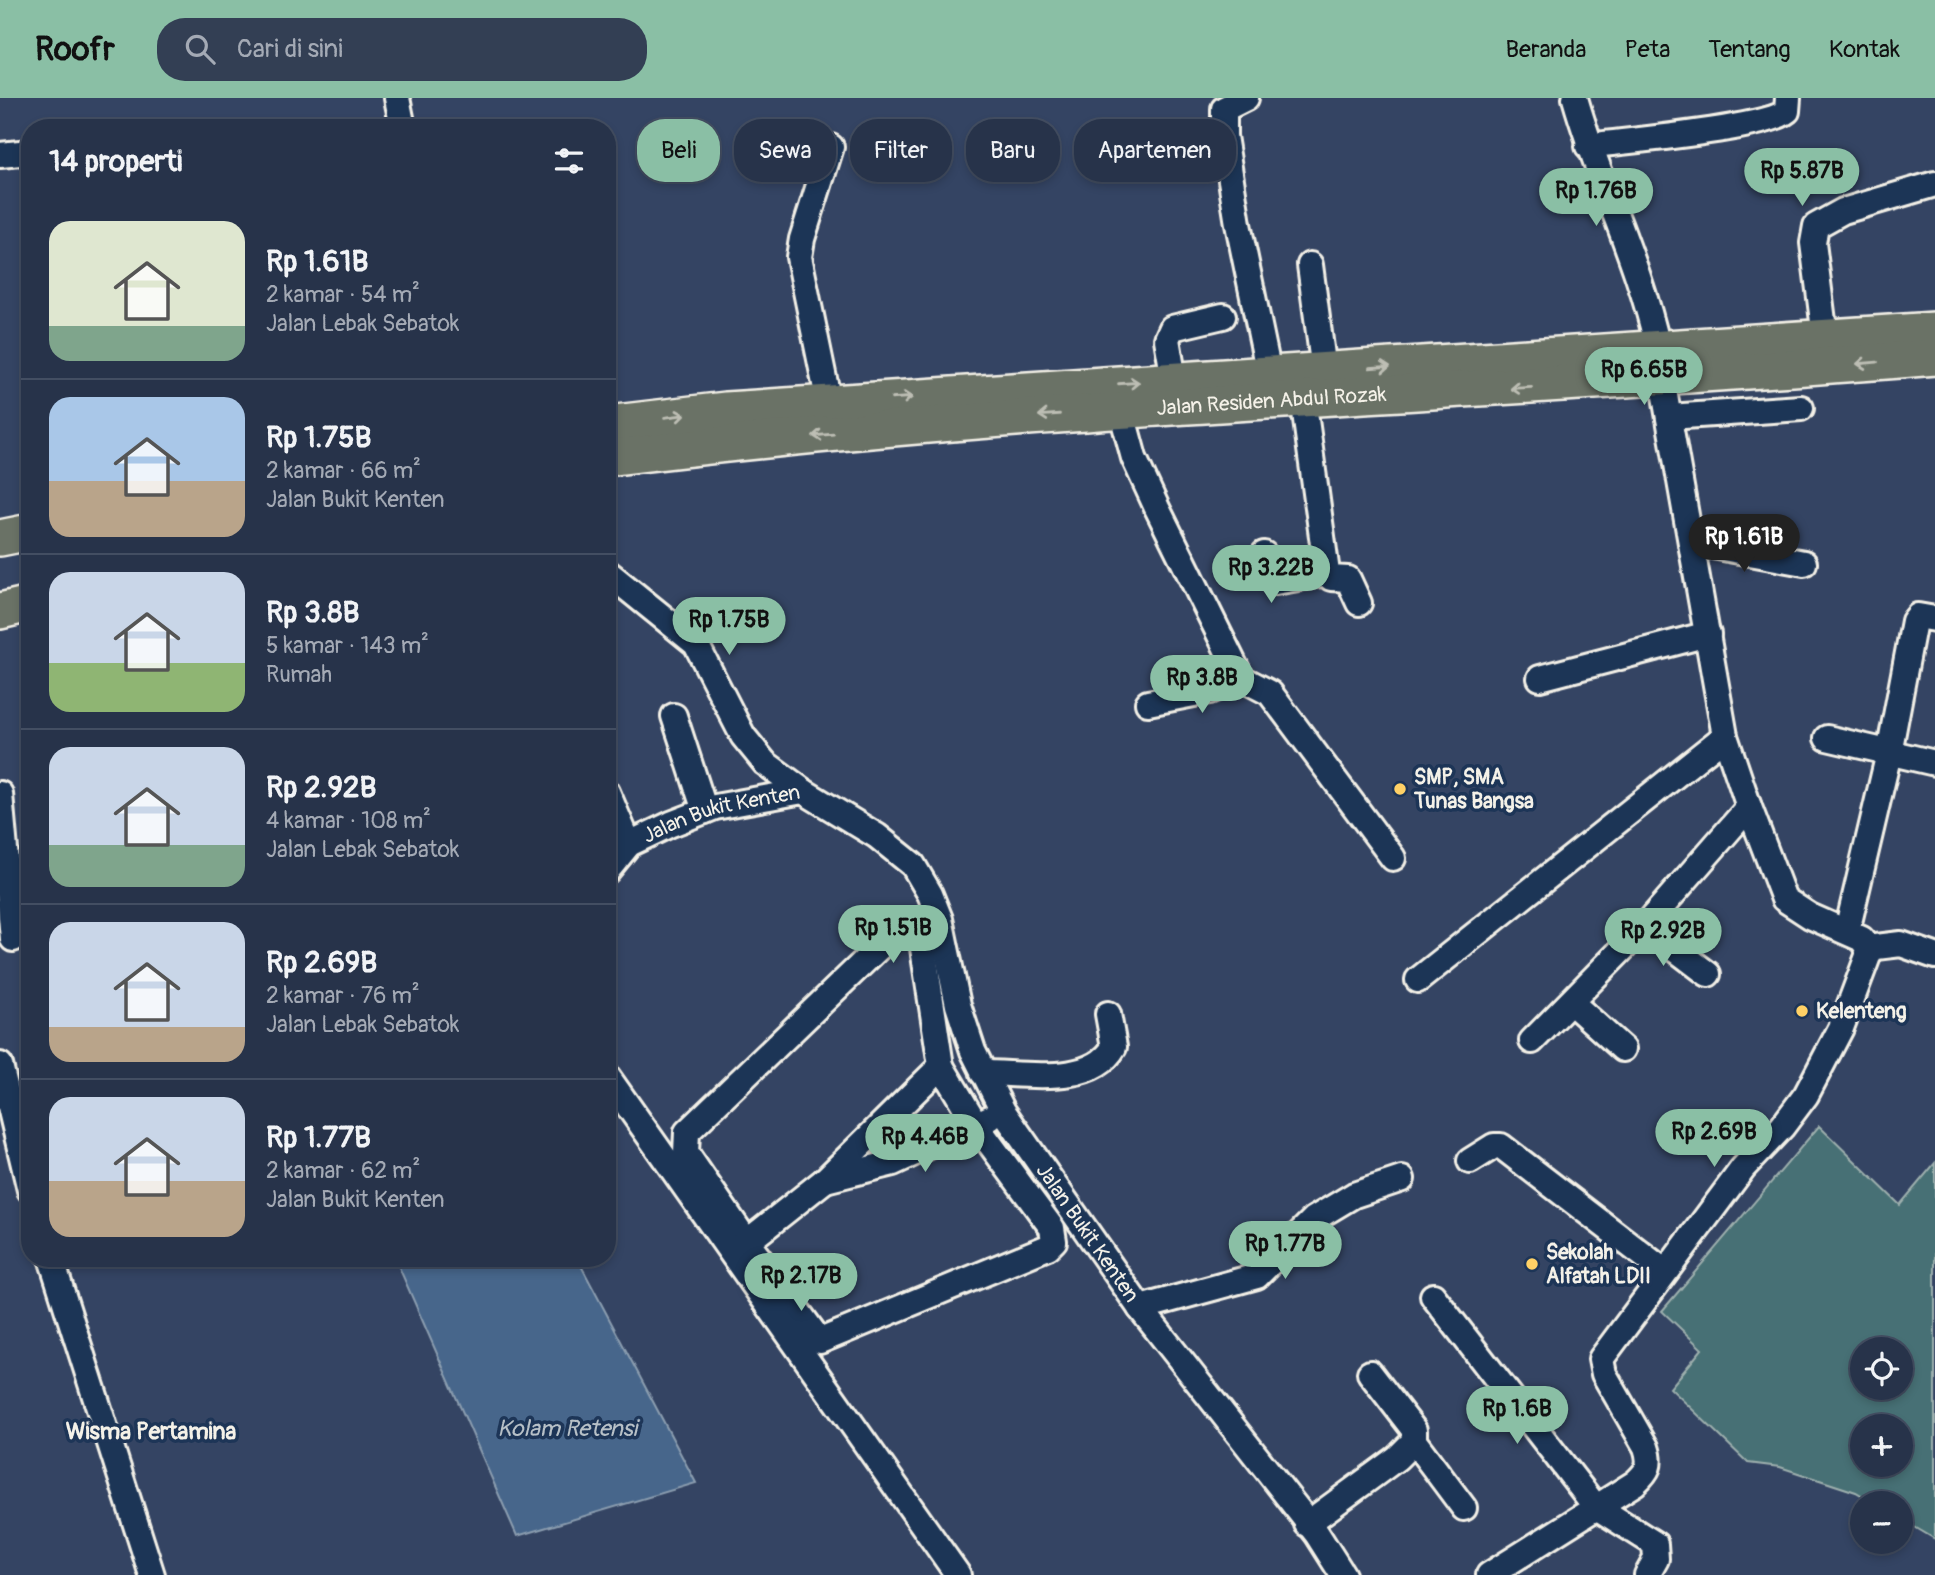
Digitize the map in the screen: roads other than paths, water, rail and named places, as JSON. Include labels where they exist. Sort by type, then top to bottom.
[{"type":"highway","name":"Jalan Residen Abdul Rozak","points":[[616,457],[926,425],[1303,398],[1660,363],[1825,337],[1935,330]]},
{"type":"highway","name":"Jalan Residen Abdul Rozak","points":[[616,423],[726,410],[1324,371],[1935,357]]},
{"type":"highway","points":[[0,538],[21,534]]},
{"type":"highway","points":[[0,557],[21,553]]},
{"type":"highway","points":[[0,588],[21,584]]},
{"type":"highway","points":[[0,611],[21,606]]},
{"type":"street","points":[[397,98],[401,119]]},
{"type":"street","points":[[1489,1575],[1635,1483],[1649,1466],[1644,1443],[1604,1374],[1601,1359],[1743,1168],[1782,1128],[1806,1095],[1841,1028],[1867,964],[1868,948],[1862,939],[1810,916],[1784,899],[1749,807],[1725,736],[1647,297],[1588,146],[1575,98]]},
{"type":"street","points":[[1588,146],[1682,135],[1769,120],[1780,117],[1787,111],[1788,98]]},
{"type":"street","points":[[1230,102],[1224,136],[1238,224],[1269,374]]},
{"type":"street","points":[[0,155],[21,153]]},
{"type":"street","points":[[820,182],[799,257],[829,403]]},
{"type":"street","points":[[1825,337],[1813,243],[1816,226],[1843,211],[1935,184]]},
{"type":"street","points":[[1310,265],[1324,371]]},
{"type":"street","points":[[1174,380],[1167,339],[1172,328],[1223,316]]},
{"type":"street","points":[[1303,398],[1327,573],[1333,578],[1348,579],[1359,603]]},
{"type":"street","points":[[1670,417],[1801,408]]},
{"type":"street","points":[[1121,410],[1140,470],[1241,678],[1270,693],[1393,858]]},
{"type":"street","points":[[1691,542],[1804,563]]},
{"type":"street","points":[[1264,554],[1268,577],[1275,582],[1327,573]]},
{"type":"street","points":[[616,579],[696,644],[743,736],[765,763],[803,791]]},
{"type":"street","points":[[1847,931],[1889,753],[1914,621],[1918,616],[1935,619]]},
{"type":"street","points":[[1540,678],[1707,634]]},
{"type":"street","points":[[1148,703],[1209,691],[1241,678]]},
{"type":"street","points":[[674,716],[705,811]]},
{"type":"street","points":[[1418,980],[1725,736]]},
{"type":"street","points":[[1827,738],[1935,763]]},
{"type":"street","name":"Jalan Bukit Kenten","points":[[616,860],[629,844],[705,811],[803,791],[877,836],[913,865],[930,894],[940,919],[958,1005],[983,1073],[1003,1111],[1140,1308],[1317,1534],[1343,1575]]},
{"type":"street","points":[[0,794],[14,939]]},
{"type":"street","points":[[1532,1041],[1645,926],[1749,807]]},
{"type":"street","points":[[616,813],[629,844]]},
{"type":"street","points":[[1645,926],[1708,974]]},
{"type":"street","points":[[616,1088],[739,1247],[820,1341],[1048,1247],[1054,1241],[1052,1228],[976,1125],[941,1066],[919,930],[897,930],[687,1132],[687,1153],[739,1247],[958,1575]]},
{"type":"street","points":[[1868,948],[1901,944],[1935,956]]},
{"type":"street","points":[[1572,1003],[1623,1049]]},
{"type":"street","points":[[983,1073],[1058,1074],[1093,1069],[1107,1060],[1114,1047],[1108,1014]]},
{"type":"street","points":[[0,1065],[21,1152]]},
{"type":"street","points":[[739,1247],[825,1180],[941,1066]]},
{"type":"street","points":[[825,1180],[893,1163],[1003,1111]]},
{"type":"street","points":[[1470,1161],[1494,1146],[1501,1146],[1664,1271]]},
{"type":"street","points":[[1140,1308],[1256,1276],[1314,1219],[1354,1195],[1402,1179]]},
{"type":"street","points":[[54,1267],[152,1575]]},
{"type":"street","points":[[1433,1296],[1595,1506],[1655,1544],[1656,1559],[1647,1575]]},
{"type":"street","points":[[1370,1373],[1414,1430],[1414,1441],[1464,1508]]},
{"type":"street","points":[[1307,1524],[1397,1458],[1414,1441]]},
{"type":"water","name":"Kolam Retensi","points":[[399,1267],[582,1267],[696,1483],[517,1536]]},
{"type":"place","name":"SMP, SMA Tunas Bangsa","points":[[1400,789]]},
{"type":"place","name":"Kelenteng","points":[[1802,1011]]},
{"type":"place","name":"Sekolah Alfatah LDII","points":[[1532,1264]]},
{"type":"district","name":"Wisma Pertamina","points":[[151,1431]]}]
